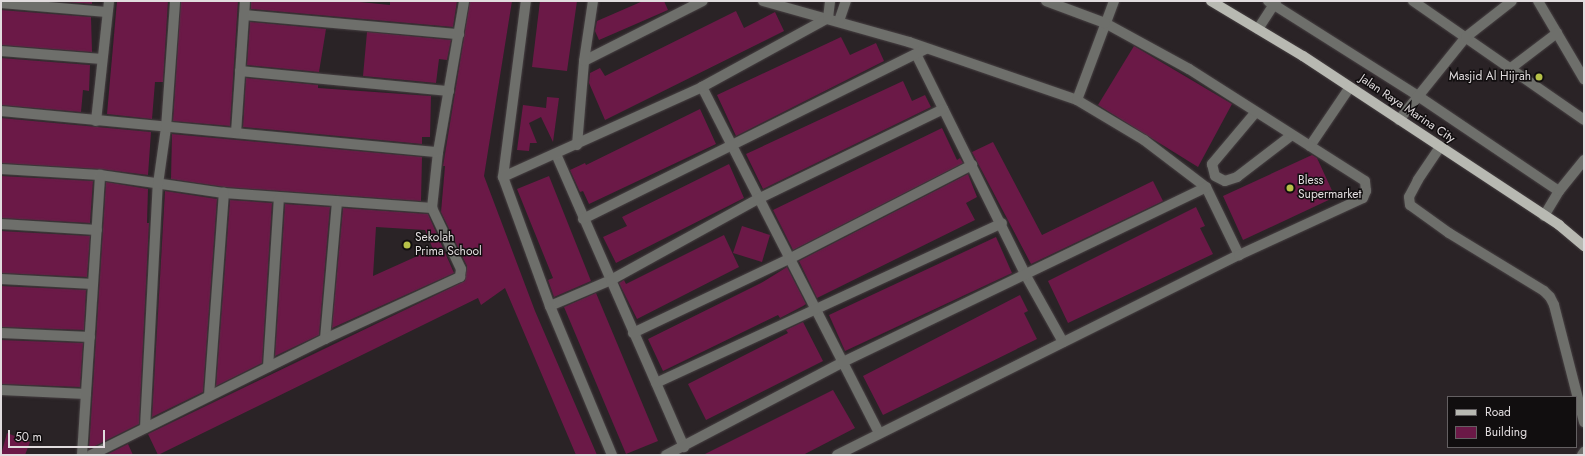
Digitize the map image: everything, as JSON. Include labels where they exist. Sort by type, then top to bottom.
[{"type":"main road","name":"Jalan Raya Marina City","points":[[1211,1],[1350,87],[1544,216],[1584,246]]},
{"type":"street","points":[[96,121],[109,1]]},
{"type":"street","points":[[145,428],[158,184],[166,128],[175,1]]},
{"type":"street","points":[[236,134],[245,1]]},
{"type":"street","points":[[91,455],[325,338],[457,279],[461,274],[432,208],[438,152],[450,91],[464,1]]},
{"type":"street","points":[[526,1],[503,177],[509,188],[550,306],[612,455]]},
{"type":"street","points":[[577,145],[584,62],[593,1]]},
{"type":"street","points":[[584,62],[703,1]]},
{"type":"street","points":[[763,1],[839,21],[1077,100],[1144,140],[1206,187],[1239,255]]},
{"type":"street","points":[[828,18],[830,1]]},
{"type":"street","points":[[839,21],[846,1]]},
{"type":"street","points":[[837,455],[1239,255],[1363,198],[1366,191],[1365,181],[1255,113],[1189,69],[1105,24],[1046,1]]},
{"type":"street","points":[[1077,100],[1114,1]]},
{"type":"street","points":[[1413,1],[1426,4],[1466,37],[1584,120]]},
{"type":"street","points":[[1399,120],[1466,37],[1512,1]]},
{"type":"street","points":[[1538,1],[1584,79]]},
{"type":"street","points":[[1258,29],[1272,2],[1418,96],[1559,191]]},
{"type":"street","points":[[1,3],[108,12]]},
{"type":"street","points":[[244,15],[459,34]]},
{"type":"street","points":[[503,177],[577,145],[702,87],[828,18]]},
{"type":"street","points":[[1511,68],[1557,33]]},
{"type":"street","points":[[583,219],[917,56],[926,49]]},
{"type":"street","points":[[1,52],[102,59]]},
{"type":"street","points":[[917,56],[1002,223],[1025,274],[1063,342]]},
{"type":"street","points":[[240,71],[450,91]]},
{"type":"street","points":[[702,87],[879,433]]},
{"type":"street","points":[[1310,146],[1350,87]]},
{"type":"street","points":[[550,306],[611,280],[758,199],[943,109]]},
{"type":"street","points":[[1,111],[166,128],[438,152]]},
{"type":"street","points":[[1255,113],[1212,164],[1215,176],[1225,181],[1236,177],[1292,135]]},
{"type":"street","points":[[1440,147],[1418,180],[1409,197],[1410,205],[1449,233],[1544,291],[1550,297],[1554,305],[1584,422]]},
{"type":"street","points":[[556,154],[583,219],[684,447]]},
{"type":"street","points":[[1544,216],[1559,191],[1584,160]]},
{"type":"street","points":[[633,333],[789,259],[972,165]]},
{"type":"street","points":[[1,169],[100,175],[224,193],[279,198],[432,208]]},
{"type":"street","points":[[82,455],[100,175]]},
{"type":"street","points":[[666,455],[684,447],[843,362],[1206,187]]},
{"type":"street","points":[[209,396],[224,193]]},
{"type":"street","points":[[268,367],[279,198]]},
{"type":"street","points":[[325,338],[337,202]]},
{"type":"street","points":[[656,383],[1002,223]]},
{"type":"street","points":[[1,224],[97,230]]},
{"type":"street","points":[[1,279],[93,284]]},
{"type":"street","points":[[1,333],[90,337]]},
{"type":"street","points":[[1,390],[86,394]]},
{"type":"building","points":[[54,1],[92,1],[92,4]]},
{"type":"building","points":[[117,1],[168,1],[163,82],[155,82],[152,119],[107,114]]},
{"type":"building","points":[[181,1],[238,1],[230,126],[173,121]]},
{"type":"building","points":[[251,1],[349,1],[390,5],[390,1],[457,1],[453,27],[251,9]]},
{"type":"building","points":[[470,1],[512,1],[484,176],[535,311],[597,455],[576,455],[505,288],[481,305],[478,298],[158,455],[148,434],[465,281],[467,266],[441,212],[445,166],[443,166]]},
{"type":"building","points":[[540,1],[577,1],[567,71],[532,67]]},
{"type":"building","points":[[643,1],[664,1],[668,10],[599,40],[595,31],[597,21]]},
{"type":"building","points":[[1,10],[91,17],[92,52],[1,45]]},
{"type":"building","points":[[736,11],[744,28],[775,12],[784,31],[605,120],[589,83],[590,73],[600,68],[605,76]]},
{"type":"building","points":[[250,22],[326,29],[319,72],[247,65]]},
{"type":"building","points":[[367,32],[451,40],[447,60],[439,59],[436,83],[363,76]]},
{"type":"building","points":[[841,37],[850,55],[876,43],[884,61],[736,136],[717,95]]},
{"type":"building","points":[[1134,46],[1232,104],[1198,167],[1098,105]]},
{"type":"building","points":[[1,58],[90,65],[89,91],[83,90],[81,112],[1,105]]},
{"type":"building","points":[[246,78],[318,85],[318,88],[431,96],[430,137],[422,137],[422,144],[243,127]]},
{"type":"building","points":[[903,81],[912,101],[925,95],[931,107],[763,189],[746,154]]},
{"type":"building","points":[[547,97],[559,98],[553,142],[541,117],[529,123],[537,143],[530,143],[529,151],[517,150],[523,105],[546,108]]},
{"type":"building","points":[[700,109],[716,144],[589,204],[583,191],[580,192],[570,170],[585,163],[586,165]]},
{"type":"building","points":[[1,118],[151,132],[148,175],[100,169],[1,163]]},
{"type":"building","points":[[942,128],[957,160],[960,158],[963,163],[793,250],[773,210]]},
{"type":"building","points":[[172,134],[422,157],[421,201],[225,187],[171,179]]},
{"type":"building","points":[[993,142],[1042,235],[1153,181],[1163,201],[1031,264],[972,152]]},
{"type":"building","points":[[1312,155],[1317,158],[1335,197],[1243,240],[1223,196]]},
{"type":"building","points":[[729,164],[744,198],[616,263],[603,237],[627,226],[622,217]]},
{"type":"building","points":[[968,174],[977,197],[966,203],[975,220],[817,298],[799,261]]},
{"type":"building","points":[[1,176],[93,181],[90,223],[1,218]]},
{"type":"building","points":[[549,176],[591,281],[554,297],[548,280],[553,278],[517,189]]},
{"type":"building","points":[[106,182],[148,189],[147,223],[149,223],[139,424],[89,449]]},
{"type":"building","points":[[165,191],[217,199],[203,392],[152,417]]},
{"type":"building","points":[[230,200],[272,203],[262,363],[216,386]]},
{"type":"building","points":[[285,204],[330,207],[319,335],[275,356]]},
{"type":"building","points":[[1196,207],[1205,226],[1200,228],[1213,254],[1068,323],[1048,281]]},
{"type":"building","points":[[343,208],[428,214],[454,273],[332,328]],"holes":[[[376,227],[425,230],[433,249],[373,276]]]},
{"type":"building","points":[[742,226],[770,235],[762,262],[733,253]]},
{"type":"building","points":[[1,231],[90,236],[87,277],[1,273]]},
{"type":"building","points":[[724,235],[739,267],[637,319],[619,283],[624,280],[626,284]]},
{"type":"building","points":[[996,237],[1012,273],[845,351],[829,315]]},
{"type":"building","points":[[787,267],[806,304],[780,318],[778,315],[663,371],[648,339],[761,283]]},
{"type":"building","points":[[1,286],[86,290],[84,330],[1,327]]},
{"type":"building","points":[[596,293],[658,441],[626,454],[564,307]]},
{"type":"building","points":[[1020,295],[1028,311],[1024,313],[1037,339],[883,415],[863,376]]},
{"type":"building","points":[[803,322],[823,361],[706,420],[688,384],[788,333],[786,330]]},
{"type":"building","points":[[1,340],[83,343],[80,387],[1,384]]},
{"type":"building","points":[[833,390],[855,428],[803,455],[703,455]]},
{"type":"building","points":[[7,433],[30,442],[25,455],[1,455]]},
{"type":"building","points":[[128,444],[133,455],[106,455]]},
{"type":"place","name":"Masjid Al Hijrah","points":[[1539,77]]},
{"type":"place","name":"Bless Supermarket","points":[[1290,188]]},
{"type":"place","name":"Sekolah Prima School","points":[[407,245]]}]
